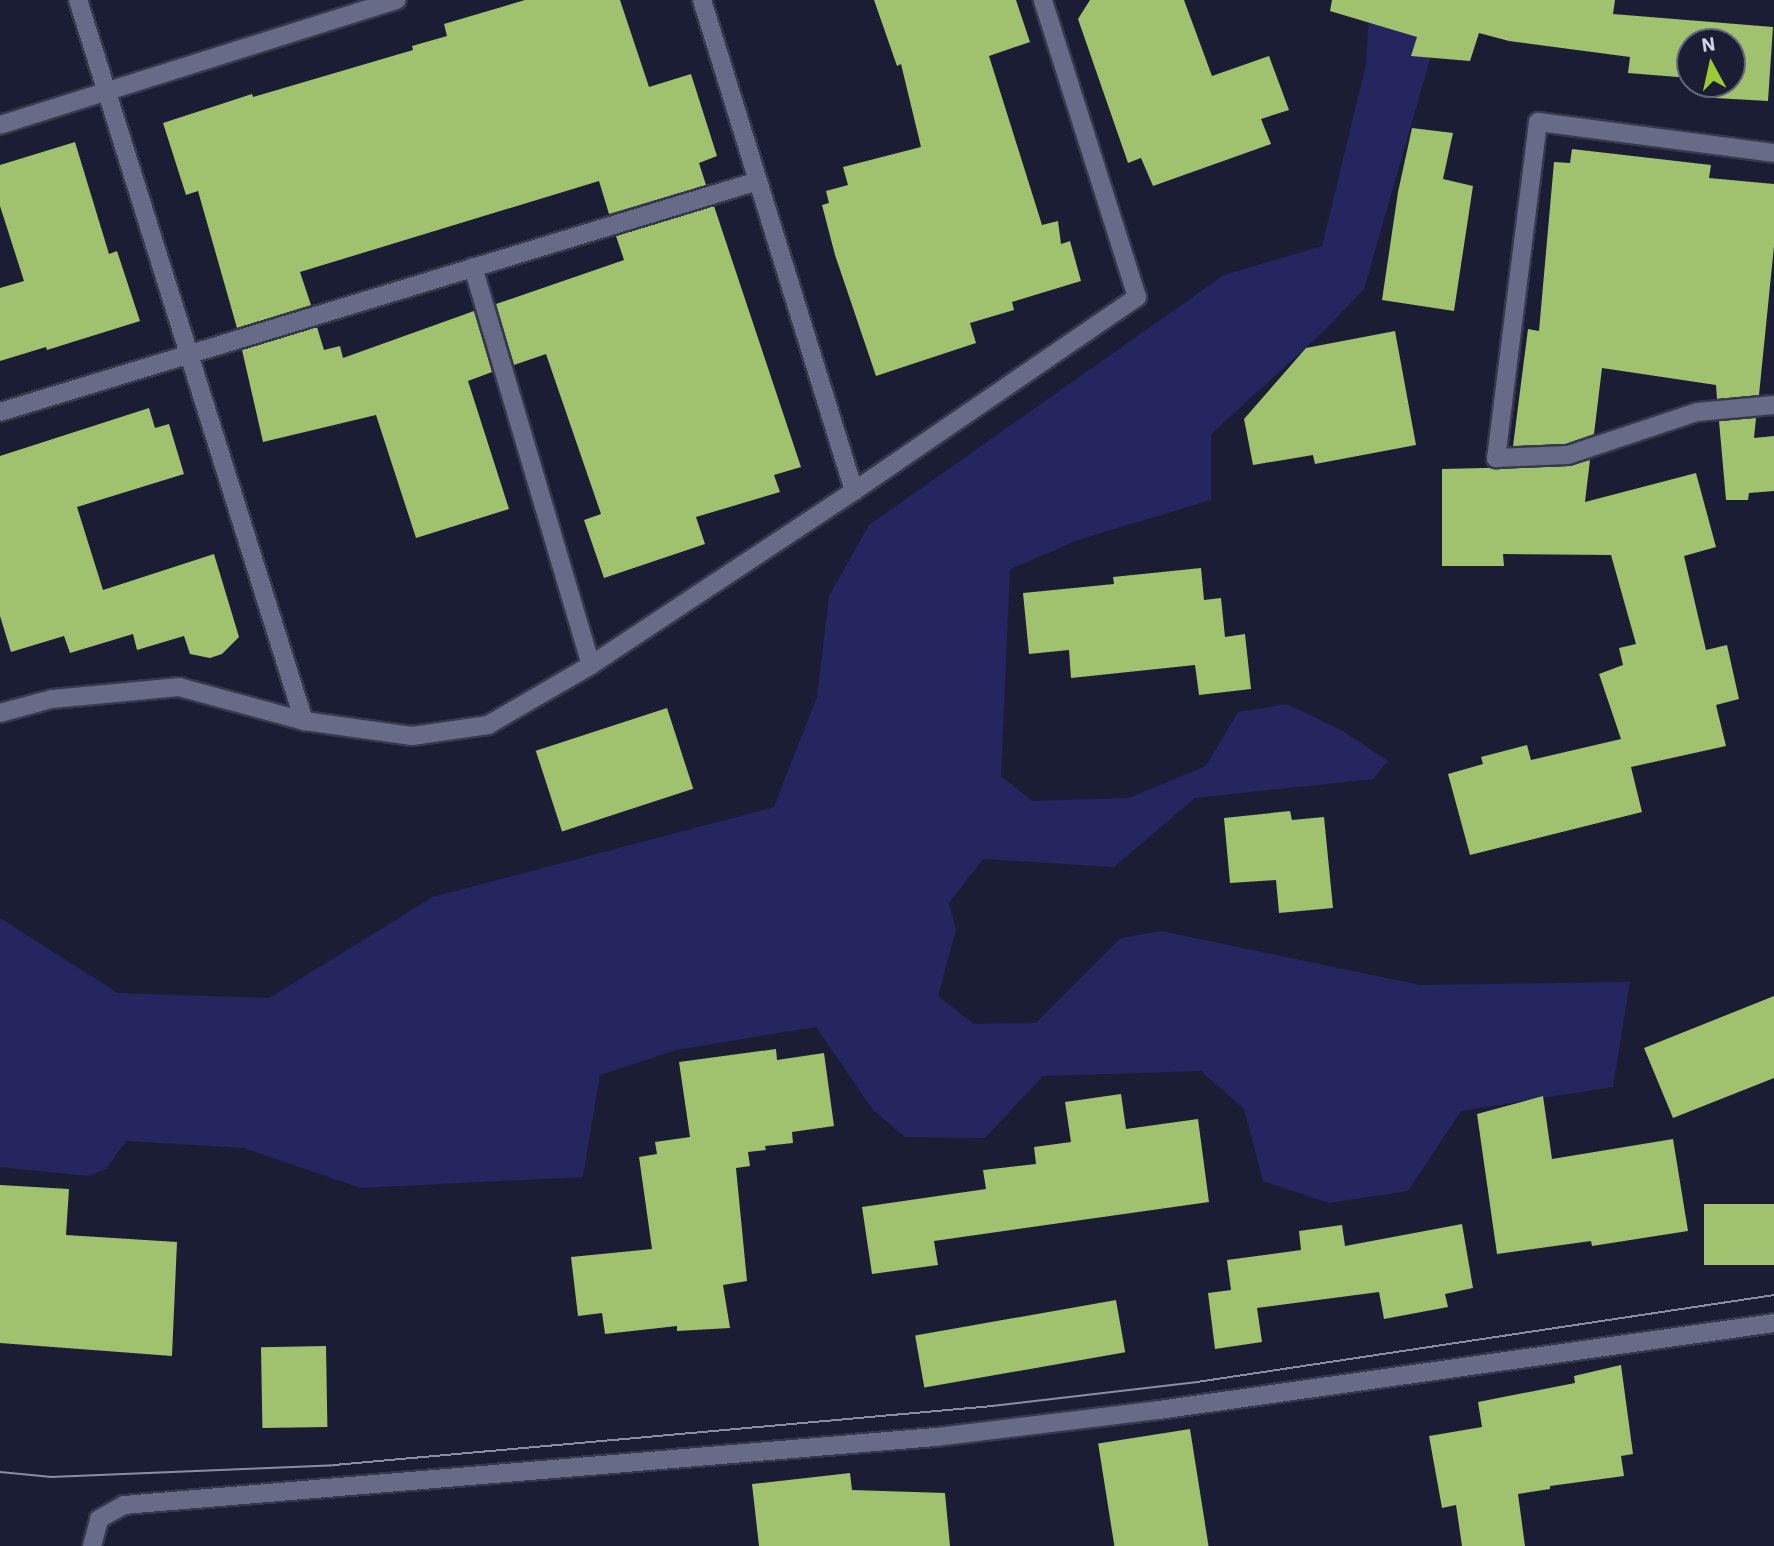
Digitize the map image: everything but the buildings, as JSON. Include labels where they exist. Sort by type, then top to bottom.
[{"type":"street","points":[[78,0],[304,721]]},
{"type":"street","points":[[0,125],[397,0]]},
{"type":"street","points":[[702,0],[854,491]]},
{"type":"street","points":[[0,713],[52,699],[179,688],[304,721],[412,736],[488,725],[591,665],[854,491],[1137,297],[1043,0]]},
{"type":"street","points":[[1774,153],[1538,122],[1496,458],[1568,455],[1697,412],[1774,405]]},
{"type":"street","points":[[0,412],[758,181]]},
{"type":"street","points":[[474,267],[591,665]]},
{"type":"street","points":[[92,1546],[99,1519],[124,1505],[936,1437],[1159,1409],[1774,1323]]},
{"type":"shaded area","points":[[1370,0],[1447,0],[1364,289],[1323,332],[1211,434],[1211,500],[1081,539],[1010,569],[1001,776],[1032,801],[1129,798],[1206,766],[1238,712],[1287,704],[1343,731],[1388,761],[1373,779],[1195,798],[1114,867],[983,859],[949,903],[956,930],[938,996],[974,1024],[1036,1023],[1121,938],[1161,931],[1420,985],[1630,982],[1613,1087],[1461,1111],[1408,1191],[1329,1203],[1263,1181],[1244,1109],[1201,1071],[1043,1076],[985,1138],[905,1137],[873,1110],[816,1027],[676,1050],[600,1075],[583,1177],[361,1188],[244,1148],[126,1141],[106,1169],[88,1176],[0,1167],[0,918],[118,993],[269,998],[433,897],[774,807],[817,697],[829,596],[869,525],[1224,275],[1322,246],[1366,64]]},
{"type":"tram line","points":[[0,1472],[52,1477],[334,1465],[993,1406],[1197,1382],[1774,1295]]}]
